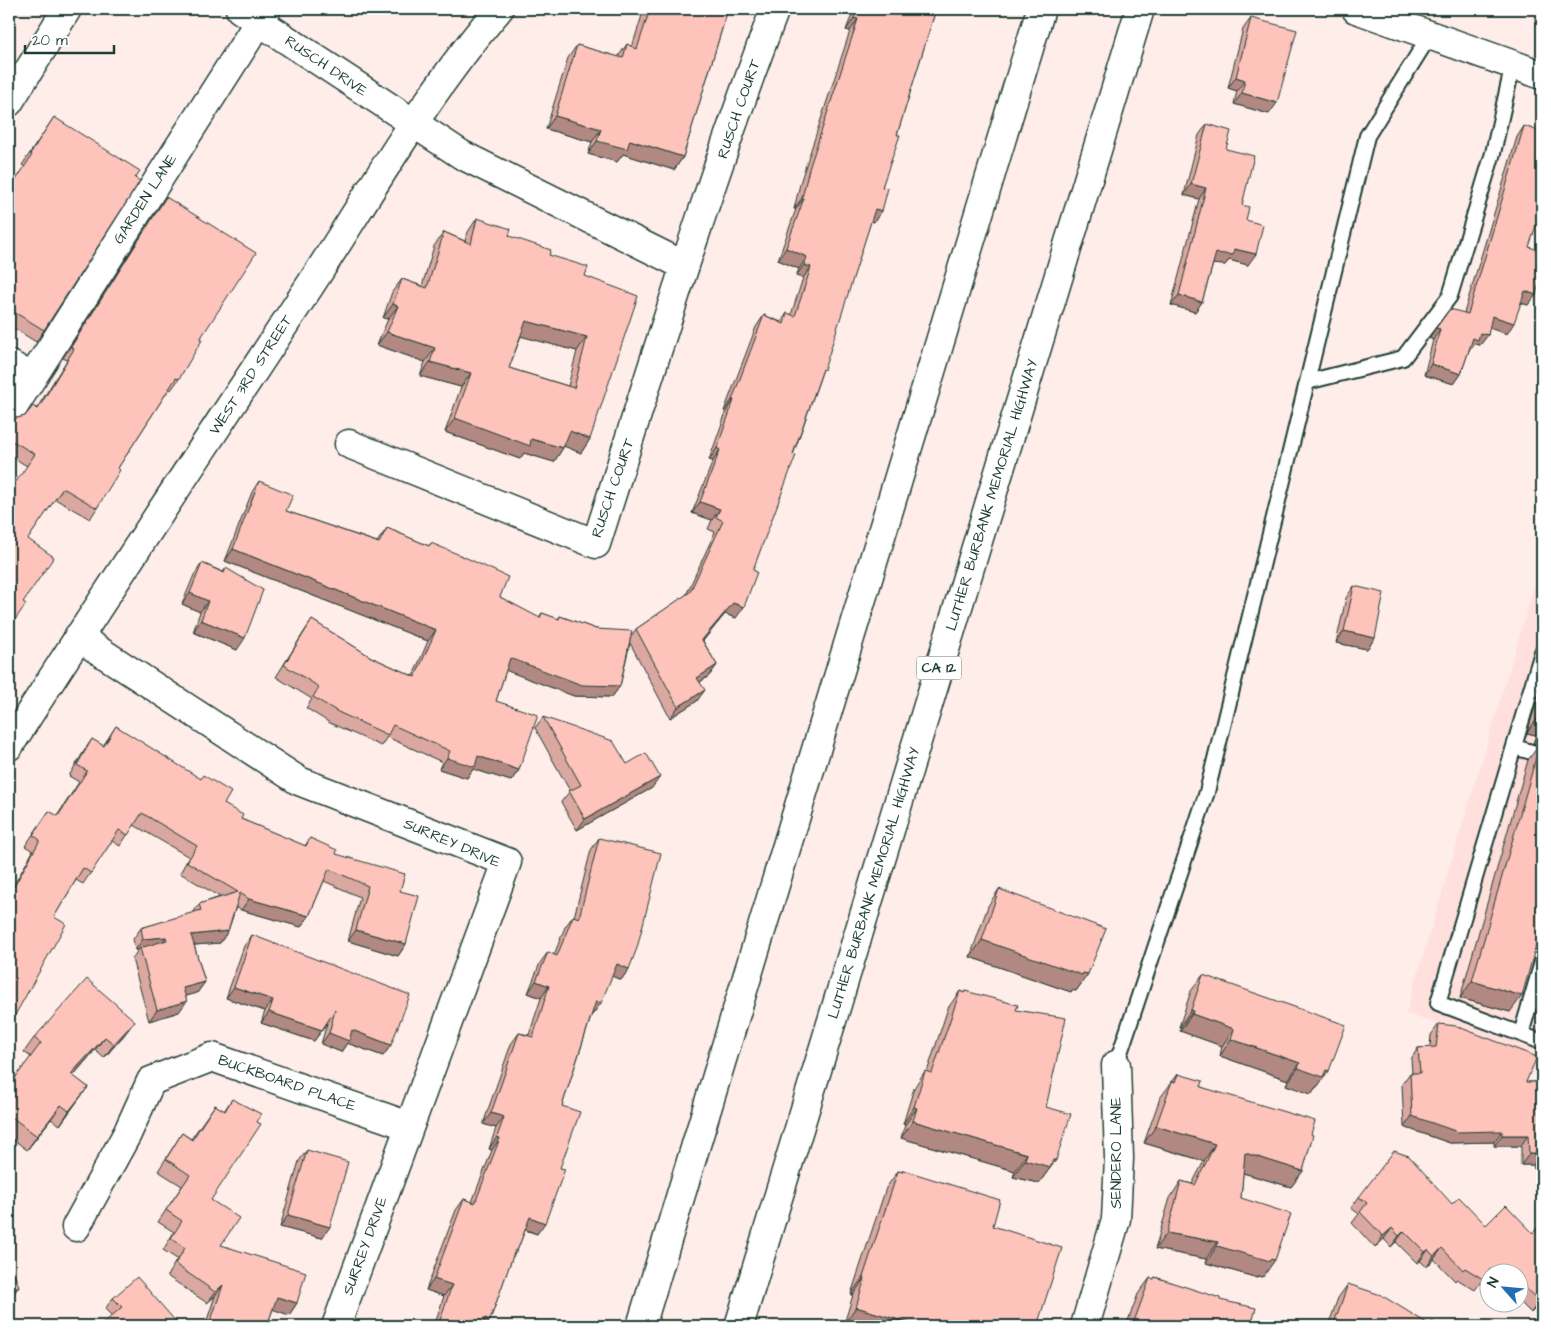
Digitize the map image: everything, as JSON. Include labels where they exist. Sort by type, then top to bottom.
[{"type":"main road","points":[[9,102],[67,9]]},
{"type":"main road","name":"WEST 3RD STREET","points":[[9,746],[78,637],[312,282],[411,124],[461,54],[499,9]]},
{"type":"main road","name":"RUSCH COURT","points":[[350,444],[596,544],[685,266],[752,70],[775,9]]},
{"type":"main road","points":[[641,1326],[1041,9]]},
{"type":"main road","name":"LUTHER BURBANK MEMORIAL HIGHWAY","points":[[739,1326],[1140,9]]},
{"type":"main road","points":[[1356,9],[1542,75]]},
{"type":"main road","name":"RUSCH DRIVE","points":[[255,12],[411,124]]},
{"type":"main road","name":"GARDEN LANE","points":[[9,414],[20,371],[255,12]]},
{"type":"main road","points":[[411,124],[462,155],[685,266]]},
{"type":"main road","name":"SURREY DRIVE","points":[[78,637],[299,781],[507,862],[336,1326]]},
{"type":"main road","name":"BUCKBOARD PLACE","points":[[76,1227],[127,1134],[150,1081],[212,1057],[409,1126]]},
{"type":"main road","name":"SENDERO LANE","points":[[1085,1326],[1116,1219],[1119,1158],[1116,1066]]},
{"type":"lane","points":[[1116,1066],[1207,792],[1367,136],[1430,35]]},
{"type":"lane","points":[[1307,382],[1403,358],[1450,296],[1493,153],[1513,64]]},
{"type":"lane","points":[[1542,657],[1438,1003],[1542,1042]]},
{"type":"lane","points":[[1514,747],[1542,755]]},
{"type":"lane","points":[[1521,1034],[1542,962]]},
{"type":"shaded area","points":[[1542,561],[1542,1064],[1406,1013]]},
{"type":"building","points":[[650,9],[728,9],[683,157],[630,140],[627,149],[597,141],[601,129],[555,116],[577,45],[623,58],[627,44],[637,49]]},
{"type":"building","points":[[858,9],[936,9],[897,135],[900,135],[882,187],[888,188],[882,211],[875,209],[824,370],[793,454],[796,455],[753,570],[757,572],[744,607],[733,603],[702,640],[717,665],[697,678],[705,690],[678,707],[636,629],[690,592],[723,521],[716,517],[720,509],[700,502],[720,450],[717,448],[734,400],[732,400],[764,315],[784,324],[787,313],[795,316],[811,267],[804,265],[807,257],[786,248],[804,198],[802,198],[809,169],[858,19],[854,18]]},
{"type":"building","points":[[1251,18],[1297,30],[1277,103],[1242,93],[1245,80],[1236,77]]},
{"type":"building","points":[[54,117],[140,171],[135,178],[140,181],[44,330],[9,309],[9,191]]},
{"type":"building","points":[[1207,124],[1231,131],[1226,149],[1254,156],[1242,205],[1249,207],[1246,220],[1263,225],[1256,254],[1234,249],[1233,255],[1216,253],[1202,302],[1179,295],[1206,188],[1191,184]]},
{"type":"building","points":[[1524,126],[1542,132],[1542,207],[1529,247],[1542,251],[1542,272],[1536,295],[1525,291],[1514,323],[1492,316],[1488,335],[1480,333],[1478,340],[1473,338],[1461,374],[1431,364],[1440,329],[1436,328],[1450,309],[1468,314]]},
{"type":"building","points":[[166,197],[256,253],[200,339],[202,340],[179,379],[176,378],[118,468],[120,470],[97,508],[63,488],[28,539],[54,557],[23,602],[26,604],[9,628],[9,492],[35,454],[9,439],[9,416],[17,418],[25,416],[33,406],[38,409],[74,349],[71,347]]},
{"type":"building","points":[[477,218],[511,229],[509,236],[551,250],[549,255],[588,267],[585,276],[638,296],[590,439],[570,431],[563,448],[531,439],[530,446],[455,418],[471,373],[430,362],[435,348],[387,332],[398,306],[393,304],[402,279],[427,288],[444,232],[471,244]],"holes":[[[526,321],[587,337],[574,388],[509,368]]]},
{"type":"building","points":[[259,481],[293,495],[286,511],[379,543],[387,528],[429,546],[431,543],[508,577],[500,597],[540,618],[542,613],[559,619],[560,616],[596,629],[632,631],[620,686],[582,685],[510,658],[496,701],[538,715],[519,770],[478,756],[475,767],[447,758],[450,751],[393,725],[388,735],[338,712],[313,697],[319,687],[284,665],[312,620],[371,657],[415,677],[436,630],[233,549]]},
{"type":"building","points":[[202,563],[224,573],[226,568],[263,590],[245,638],[201,620],[208,601],[190,593]]},
{"type":"building","points":[[1354,586],[1384,593],[1375,638],[1344,631]]},
{"type":"building","points":[[1542,706],[1542,717],[1539,716]]},
{"type":"building","points":[[543,717],[613,741],[627,764],[646,753],[660,777],[585,819],[569,791],[581,785]]},
{"type":"building","points":[[116,726],[201,779],[203,775],[231,792],[224,804],[243,815],[241,819],[306,846],[310,838],[337,850],[336,854],[405,874],[400,891],[419,896],[406,944],[356,930],[368,886],[329,869],[309,916],[249,899],[240,893],[228,931],[191,935],[205,982],[183,988],[187,1001],[157,1010],[140,948],[167,940],[166,937],[143,939],[141,928],[201,910],[199,904],[238,892],[187,862],[197,846],[142,813],[128,835],[119,830],[91,873],[83,868],[54,917],[66,924],[10,1024],[9,891],[11,892],[40,840],[33,835],[49,811],[58,816],[87,771],[77,765],[92,739],[104,746]]},
{"type":"building","points":[[1540,744],[1542,744],[1542,924],[1522,996],[1472,981]]},
{"type":"building","points":[[599,838],[661,853],[637,948],[629,969],[617,964],[601,1003],[596,1001],[562,1106],[580,1112],[560,1168],[565,1169],[545,1223],[530,1217],[517,1251],[515,1250],[490,1320],[485,1318],[482,1326],[438,1326],[452,1285],[434,1279],[464,1199],[475,1203],[500,1138],[497,1137],[504,1117],[491,1113],[519,1033],[533,1037],[549,986],[536,981],[548,952],[557,956],[573,916],[579,918]]},
{"type":"building","points":[[999,889],[1106,929],[1088,974],[1083,973],[1082,975],[982,940]]},
{"type":"building","points":[[252,935],[410,995],[391,1045],[352,1030],[349,1041],[329,1033],[335,1010],[322,1030],[269,1012],[273,1000],[234,987]]},
{"type":"building","points":[[1203,975],[1346,1025],[1329,1071],[1326,1070],[1323,1077],[1298,1068],[1300,1063],[1231,1039],[1234,1029],[1192,1014],[1193,1011],[1191,1010]]},
{"type":"building","points":[[87,979],[135,1021],[114,1044],[105,1037],[71,1074],[88,1087],[69,1111],[61,1105],[37,1136],[9,1115],[9,1086],[41,1043],[34,1038]]},
{"type":"building","points":[[960,991],[1018,1005],[1016,1010],[1066,1018],[1046,1107],[1071,1114],[1056,1160],[1053,1160],[1050,1167],[1025,1160],[1027,1154],[913,1121],[917,1108],[914,1107],[925,1071],[932,1073]]},
{"type":"building","points":[[1439,1024],[1456,1026],[1537,1057],[1526,1082],[1542,1082],[1542,1158],[1541,1154],[1529,1154],[1528,1135],[1502,1135],[1502,1131],[1458,1132],[1412,1116],[1410,1073],[1420,1073],[1418,1048],[1436,1047]]},
{"type":"building","points":[[1178,1074],[1203,1081],[1201,1087],[1315,1121],[1303,1171],[1245,1153],[1241,1198],[1291,1214],[1275,1260],[1270,1259],[1270,1261],[1217,1246],[1218,1242],[1167,1233],[1181,1181],[1195,1185],[1215,1144],[1156,1126],[1172,1081],[1175,1082]]},
{"type":"building","points":[[232,1099],[261,1114],[257,1122],[261,1124],[211,1200],[239,1218],[221,1245],[306,1272],[297,1303],[277,1297],[267,1326],[209,1326],[223,1285],[215,1292],[175,1264],[185,1248],[171,1238],[182,1221],[166,1210],[190,1175],[166,1159],[182,1133],[192,1140],[215,1105],[225,1111]]},
{"type":"building","points":[[307,1150],[348,1162],[330,1227],[288,1215]]},
{"type":"building","points":[[1394,1151],[1409,1156],[1452,1204],[1459,1197],[1486,1225],[1506,1205],[1533,1233],[1542,1223],[1542,1298],[1539,1301],[1528,1291],[1528,1262],[1478,1262],[1478,1276],[1465,1268],[1463,1270],[1442,1248],[1434,1256],[1428,1250],[1425,1252],[1404,1231],[1399,1236],[1392,1228],[1383,1236],[1360,1212],[1367,1203],[1359,1197]]},
{"type":"building","points":[[903,1170],[1000,1200],[993,1226],[1062,1248],[1037,1326],[919,1326],[856,1307],[865,1278],[863,1277],[898,1171],[903,1172]]},
{"type":"building","points":[[9,1262],[19,1286],[9,1291]]},
{"type":"building","points":[[137,1277],[178,1324],[176,1326],[100,1326],[122,1307],[113,1298]]},
{"type":"building","points":[[1155,1277],[1220,1298],[1220,1300],[1256,1308],[1251,1326],[1137,1326],[1133,1324],[1150,1278],[1154,1279]]},
{"type":"building","points":[[1348,1284],[1381,1295],[1430,1325],[1432,1322],[1439,1326],[1333,1326]]}]
